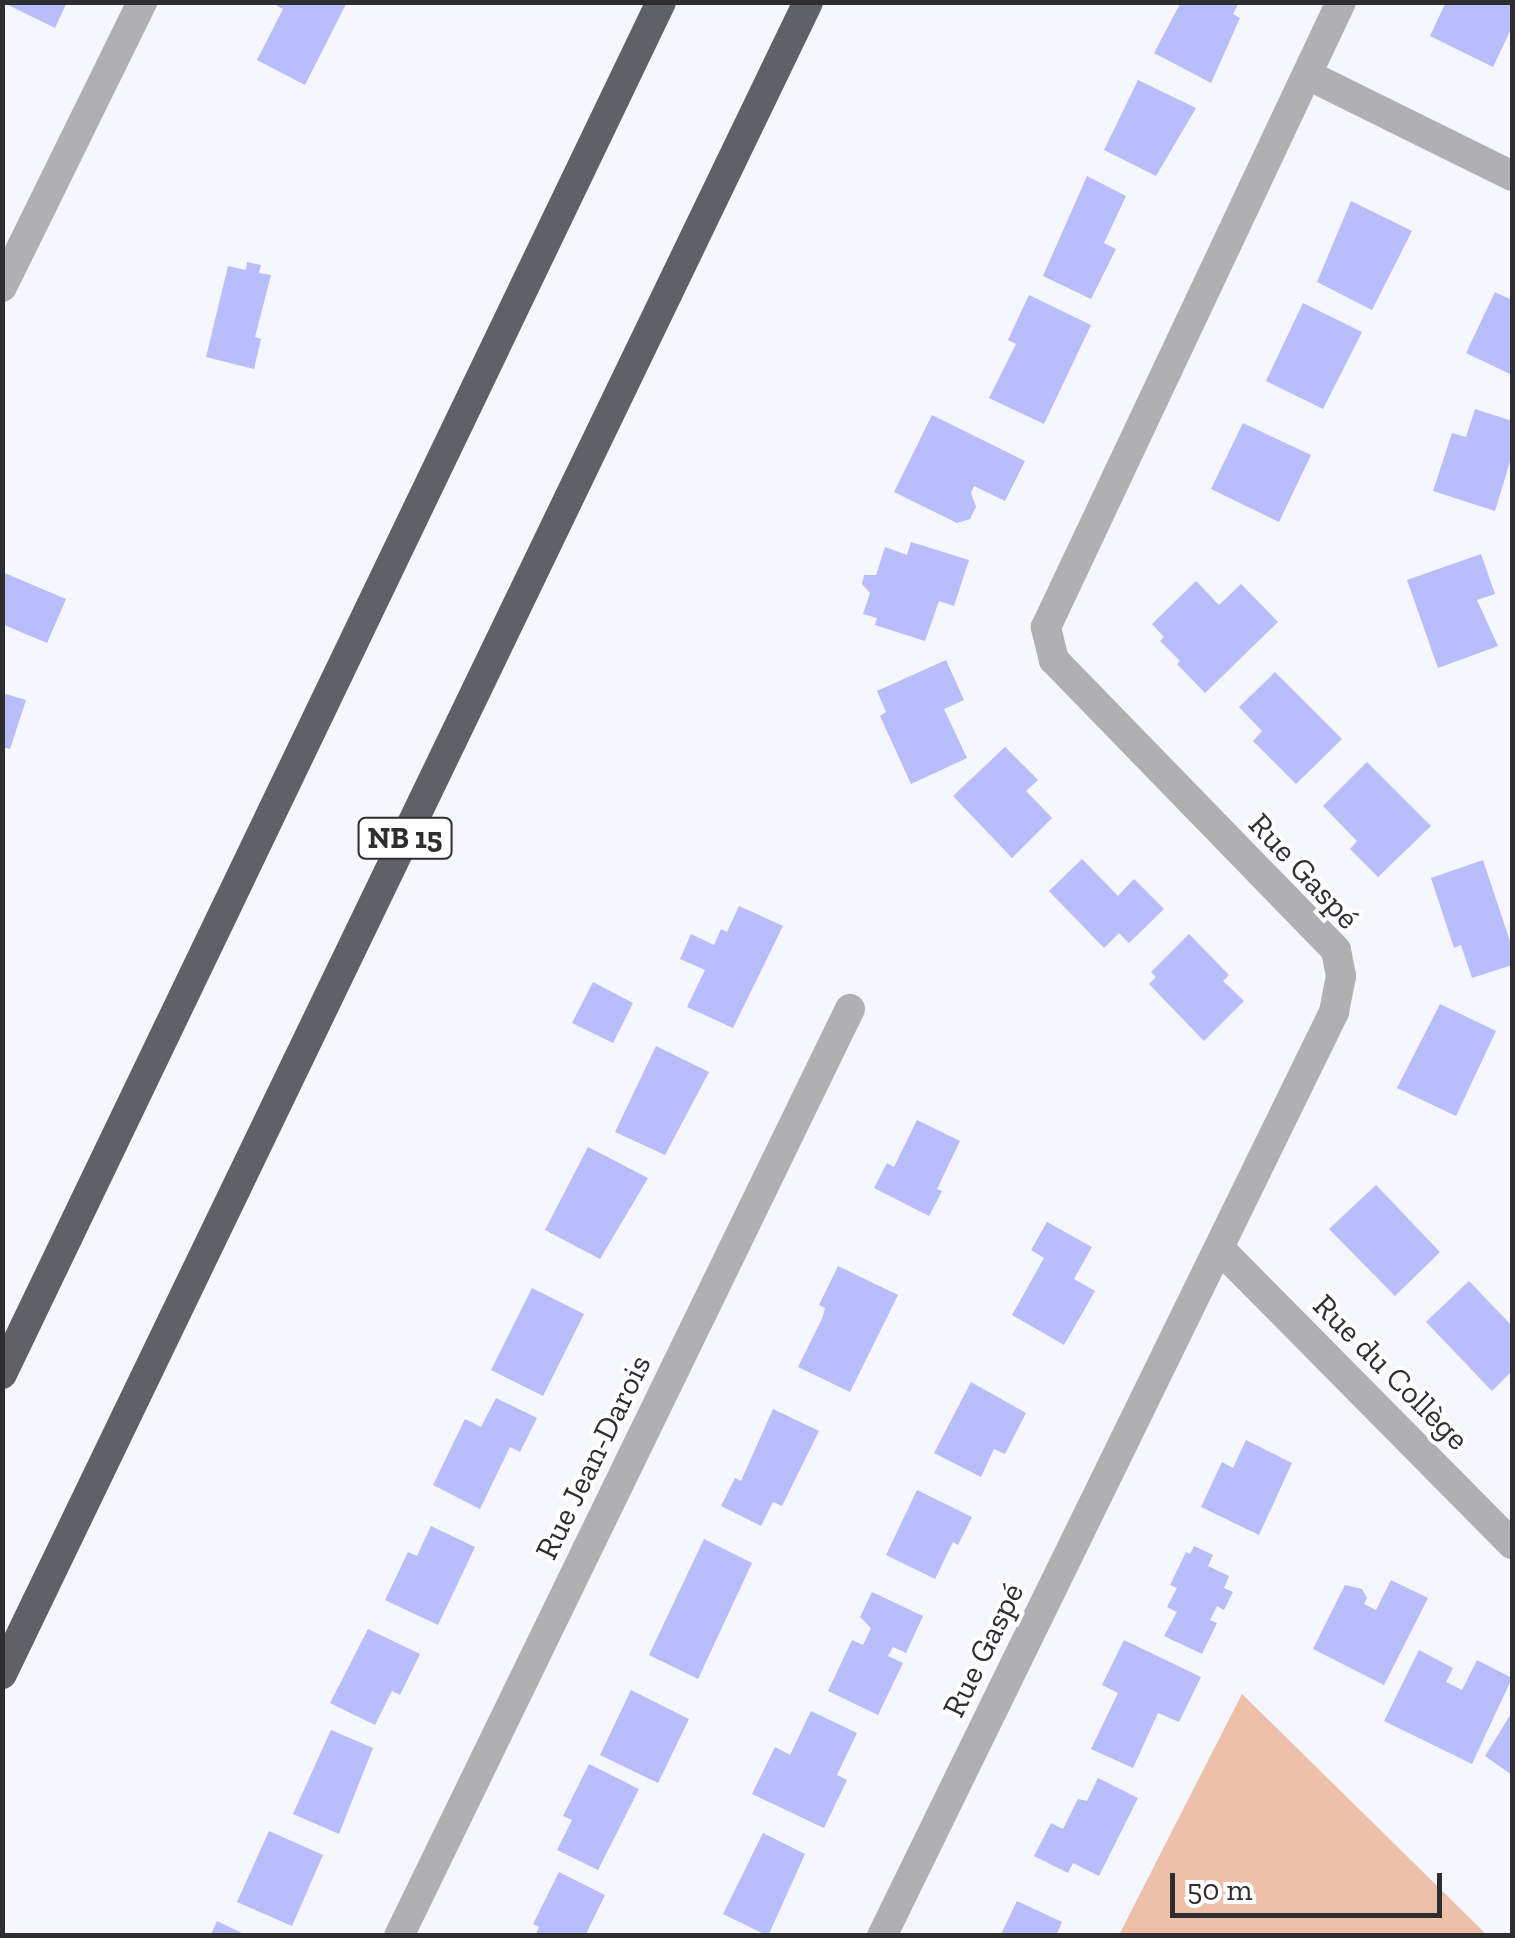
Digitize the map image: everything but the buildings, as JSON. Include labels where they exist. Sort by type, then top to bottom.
[{"type":"highway","points":[[2,1374],[661,2]]},
{"type":"highway","name":"NB 15","points":[[2,1674],[808,2]]},
{"type":"street","points":[[2,287],[142,2]]},
{"type":"street","name":"Rue Gaspé","points":[[882,1936],[1334,1012],[1341,976],[1336,950],[1054,660],[1046,627],[1310,76],[1341,2]]},
{"type":"street","points":[[1310,76],[1512,176]]},
{"type":"street","name":"Rue Jean-Darois","points":[[400,1936],[850,1009]]},
{"type":"street","name":"Rue du Collège","points":[[1220,1249],[1512,1544]]},
{"type":"shaded area","points":[[1242,1694],[1487,1935],[1119,1935]]}]
